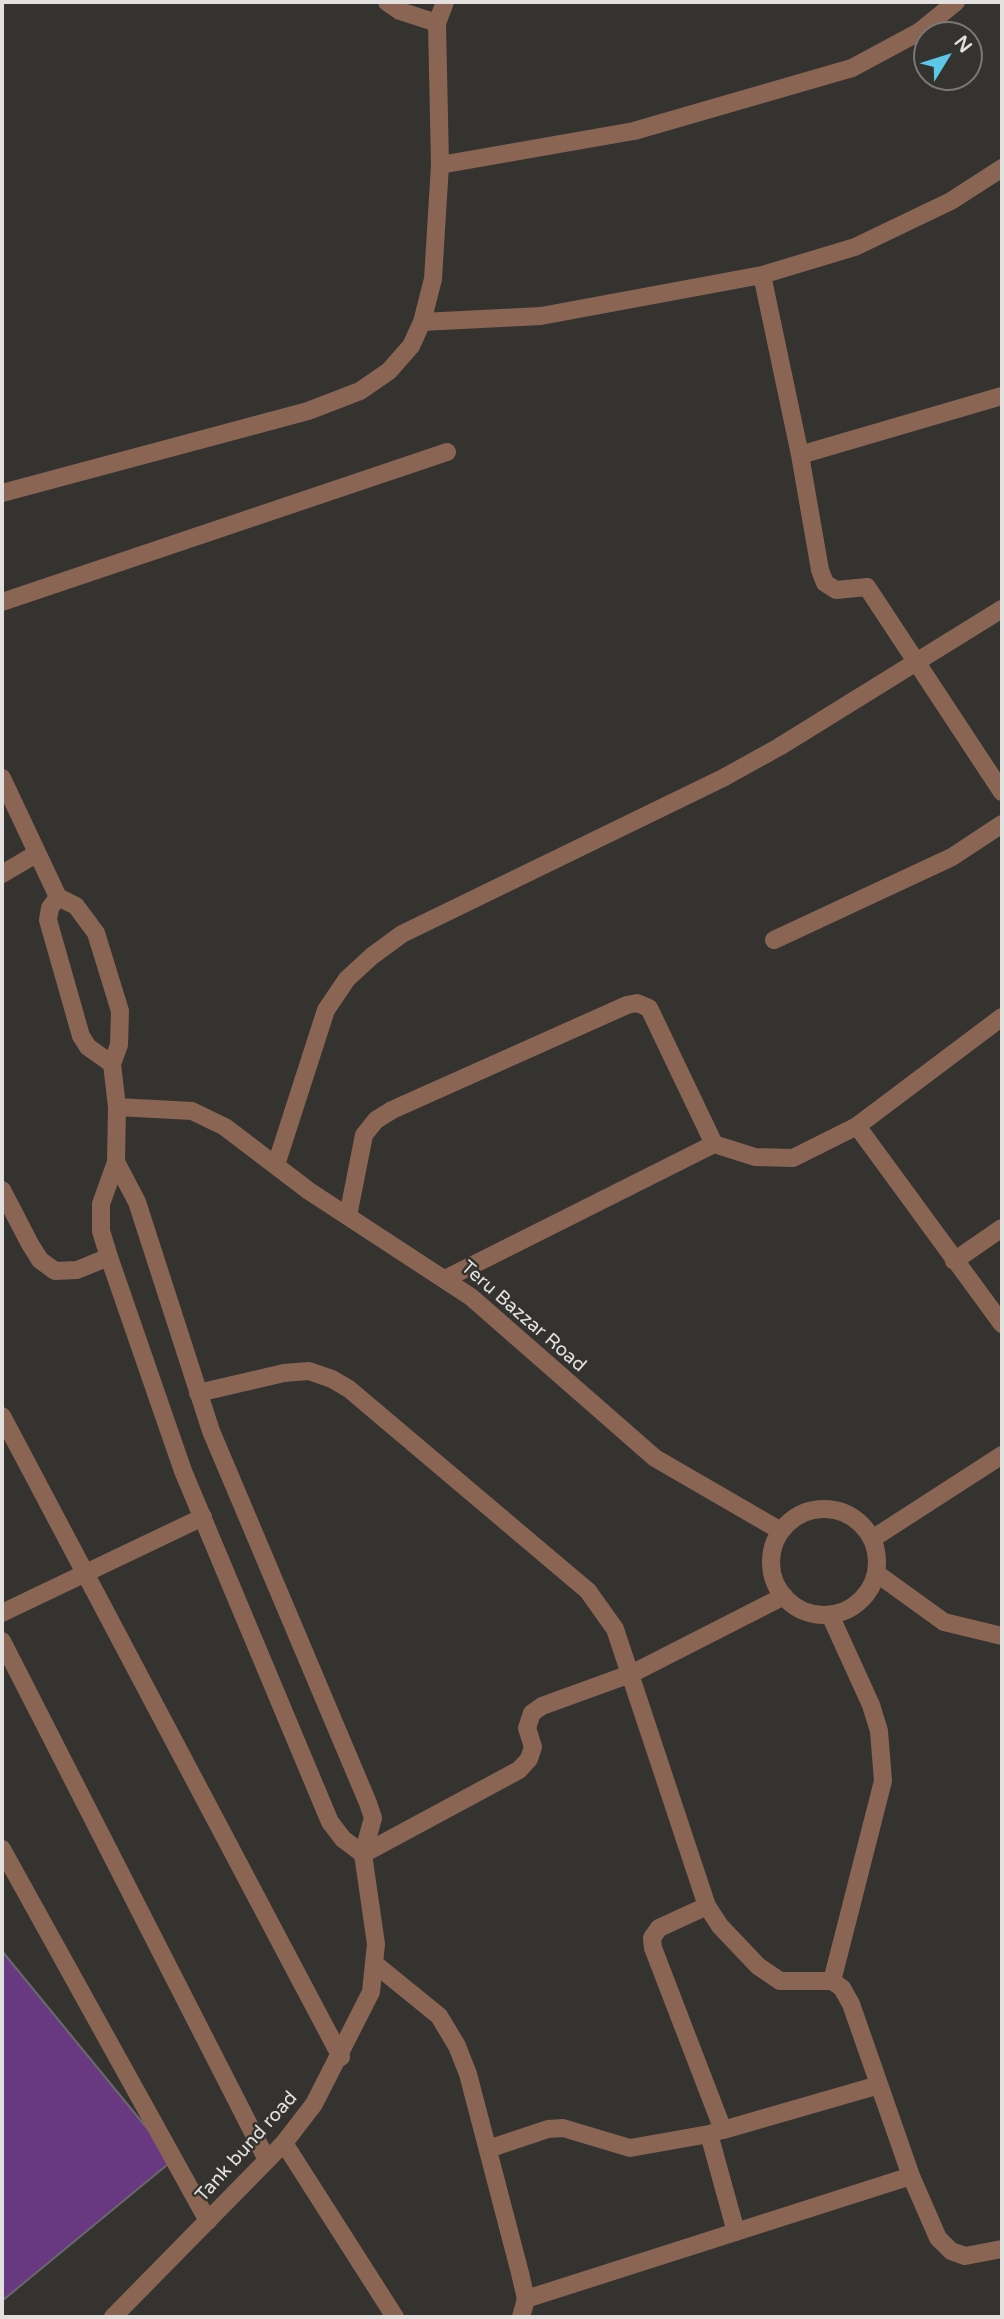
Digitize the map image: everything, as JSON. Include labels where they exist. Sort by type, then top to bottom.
[{"type":"street","points":[[387,2],[400,11],[437,23]]},
{"type":"street","points":[[2,493],[309,411],[360,391],[389,371],[411,346],[422,323],[433,279],[439,165],[437,23],[445,2]]},
{"type":"street","points":[[439,165],[634,131],[852,68],[919,32],[956,2]]},
{"type":"street","points":[[422,323],[541,316],[762,275],[855,247],[951,201],[1002,168]]},
{"type":"street","points":[[762,275],[800,455],[820,570],[825,583],[836,590],[867,587],[919,662],[1002,792]]},
{"type":"street","points":[[800,455],[1002,396]]},
{"type":"street","points":[[2,601],[447,452]]},
{"type":"street","points":[[276,1165],[326,1010],[347,979],[372,956],[402,934],[735,772],[1002,609]]},
{"type":"street","points":[[2,778],[58,897],[76,906],[96,933],[120,1011],[118,1045],[112,1064],[117,1107],[116,1162],[101,1204],[102,1231],[109,1257],[183,1471],[330,1822],[343,1839],[363,1854]]},
{"type":"street","points":[[774,940],[952,857],[1002,824]]},
{"type":"street","points":[[2,874],[36,854]]},
{"type":"street","points":[[58,897],[50,908],[48,920],[81,1036],[88,1047],[112,1064]]},
{"type":"street","points":[[348,1216],[364,1135],[376,1120],[392,1110],[627,1005],[638,1003],[649,1008],[656,1018],[714,1144]]},
{"type":"street","points":[[447,1278],[714,1144],[755,1157],[793,1158],[857,1126],[1002,1017]]},
{"type":"street","name":"Teru Bazzar Road","points":[[117,1107],[192,1111],[225,1127],[348,1216],[447,1278],[655,1458],[781,1531]]},
{"type":"street","points":[[857,1126],[1002,1325]]},
{"type":"street","points":[[116,1162],[137,1202],[211,1431],[368,1803],[373,1818],[363,1854]]},
{"type":"street","points":[[2,1190],[30,1244],[40,1259],[55,1271],[77,1270],[109,1257]]},
{"type":"street","points":[[954,1261],[1002,1228]]},
{"type":"street","points":[[198,1393],[284,1373],[309,1371],[332,1379],[349,1389],[588,1591],[615,1629],[633,1673],[707,1906],[739,1948],[780,1981],[832,1981],[842,1988],[851,2004],[911,2176],[938,2238],[951,2251],[965,2256],[1002,2249]]},
{"type":"street","points":[[2,1416],[341,2057]]},
{"type":"street","points":[[872,1539],[1002,1455]]},
{"type":"street","points":[[829,1509],[846,1514],[862,1524],[872,1539],[877,1557],[876,1573],[870,1589],[860,1602],[830,1615],[813,1614],[797,1607],[784,1596],[775,1582],[771,1566],[773,1547],[781,1531],[802,1514],[829,1509]]},
{"type":"street","points":[[2,1613],[203,1517]]},
{"type":"street","points":[[876,1573],[944,1622],[1002,1636]]},
{"type":"street","points":[[363,1854],[519,1770],[529,1759],[533,1747],[527,1728],[532,1713],[542,1706],[633,1673],[784,1596]]},
{"type":"street","points":[[830,1615],[871,1705],[879,1731],[883,1781],[832,1981]]},
{"type":"street","points":[[2,1642],[267,2160]]},
{"type":"street","points":[[2,1849],[208,2221]]},
{"type":"street","name":"Tank bund road","points":[[113,2317],[284,2143],[314,2104],[341,2057],[371,1992],[375,1964],[376,1944],[363,1854]]},
{"type":"street","points":[[707,1906],[659,1928],[652,1938],[716,2132],[736,2232]]},
{"type":"street","points":[[375,1964],[439,2016],[468,2074],[488,2149],[523,2308],[736,2232],[911,2176]]},
{"type":"street","points":[[488,2149],[548,2129],[563,2128],[630,2148],[716,2132],[879,2085]]},
{"type":"street","points":[[284,2143],[395,2317]]},
{"type":"building","points":[[2,1951],[173,2160],[2,2301]]}]
